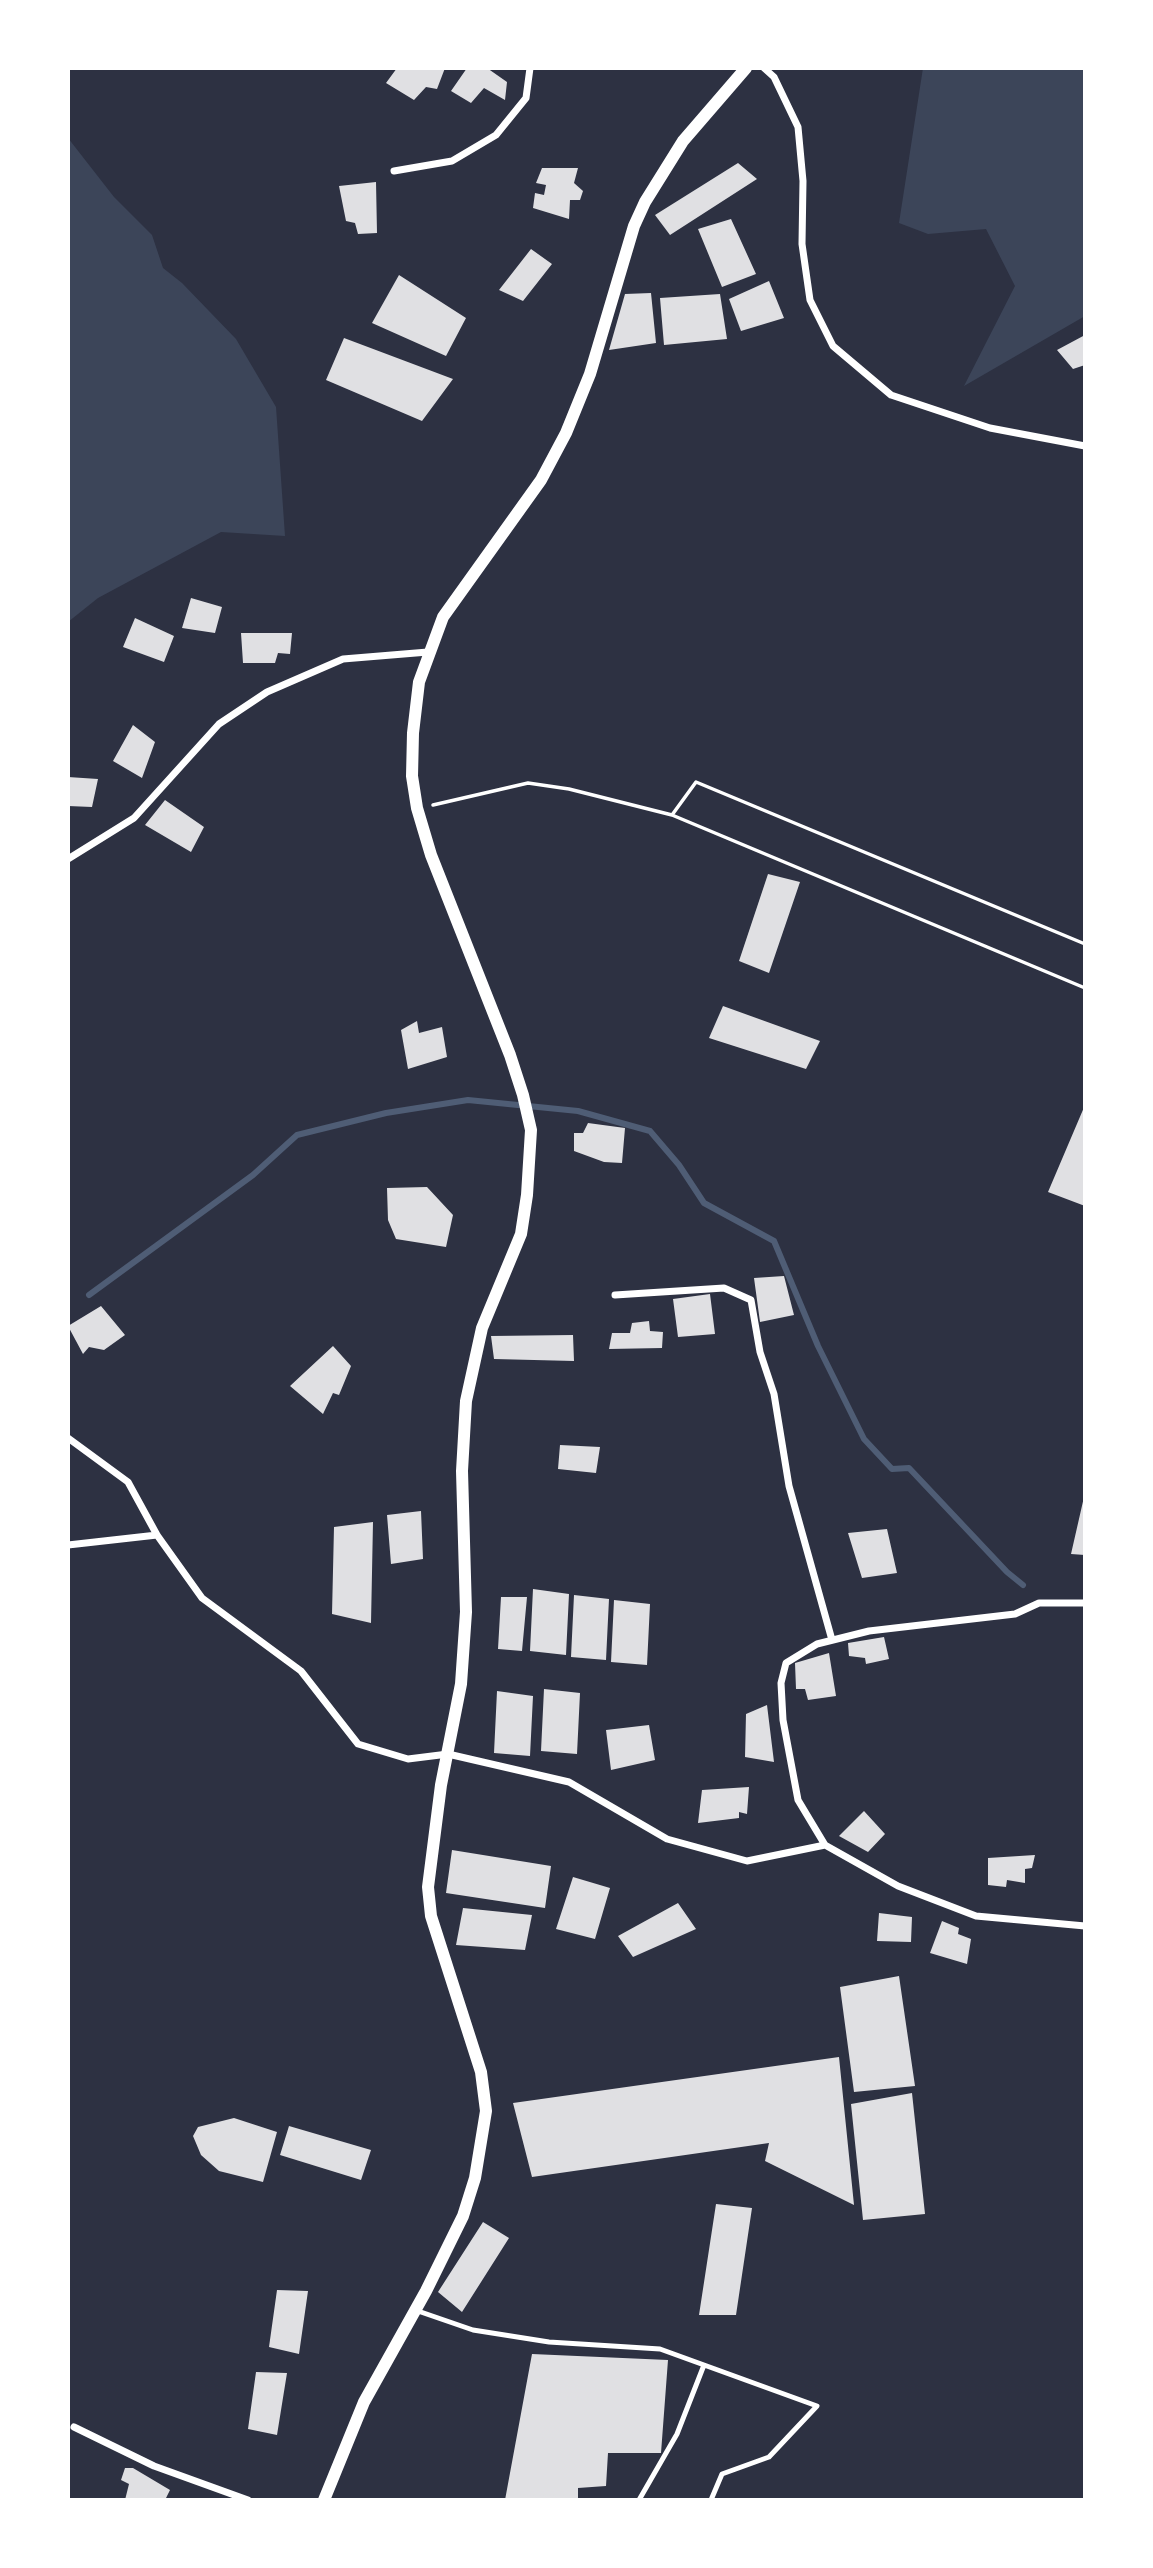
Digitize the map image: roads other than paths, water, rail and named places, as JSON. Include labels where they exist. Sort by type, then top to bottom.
[{"type":"street","points":[[394,171],[452,161],[496,135],[526,98],[530,68]]},
{"type":"street","points":[[324,2500],[364,2402],[463,2216],[475,2178],[486,2111],[481,2072],[435,1927],[428,1887],[429,1860],[461,1684],[466,1612],[462,1471],[466,1401],[482,1328],[521,1234],[527,1195],[531,1130],[523,1095],[486,991],[431,855],[417,808],[412,776],[413,733],[419,682],[443,617],[541,480],[566,433],[590,374],[634,226],[645,202],[683,141],[746,68]]},
{"type":"street","points":[[764,68],[774,77],[798,127],[803,181],[802,244],[810,300],[833,346],[891,395],[990,428],[1085,446]]},
{"type":"street","points":[[68,859],[134,818],[219,724],[267,692],[343,659],[428,652]]},
{"type":"street","points":[[615,1294],[724,1288],[751,1300],[760,1352],[774,1394],[789,1486],[832,1640]]},
{"type":"street","points":[[68,1438],[128,1482],[157,1535],[202,1598],[301,1671],[358,1744],[408,1759],[448,1754],[569,1782],[667,1839],[747,1861],[825,1845]]},
{"type":"street","points":[[68,1545],[157,1535]]},
{"type":"street","points":[[1085,1603],[1039,1603],[1015,1614],[869,1631],[832,1640],[817,1644],[786,1663],[781,1683],[783,1720],[798,1800],[825,1845],[898,1886],[976,1916],[1085,1926]]},
{"type":"street","points":[[74,2427],[153,2466],[248,2500]]},
{"type":"lane","points":[[415,2310],[473,2330],[548,2342],[660,2349],[817,2406],[769,2457],[722,2474],[711,2500]]},
{"type":"lane","points":[[639,2500],[677,2434],[704,2365]]},
{"type":"waterway","points":[[89,1295],[253,1175],[297,1135],[386,1113],[468,1100],[578,1111],[650,1131],[679,1165],[704,1203],[774,1241],[818,1346],[864,1439],[892,1469],[909,1468],[1007,1572],[1023,1585]]}]
